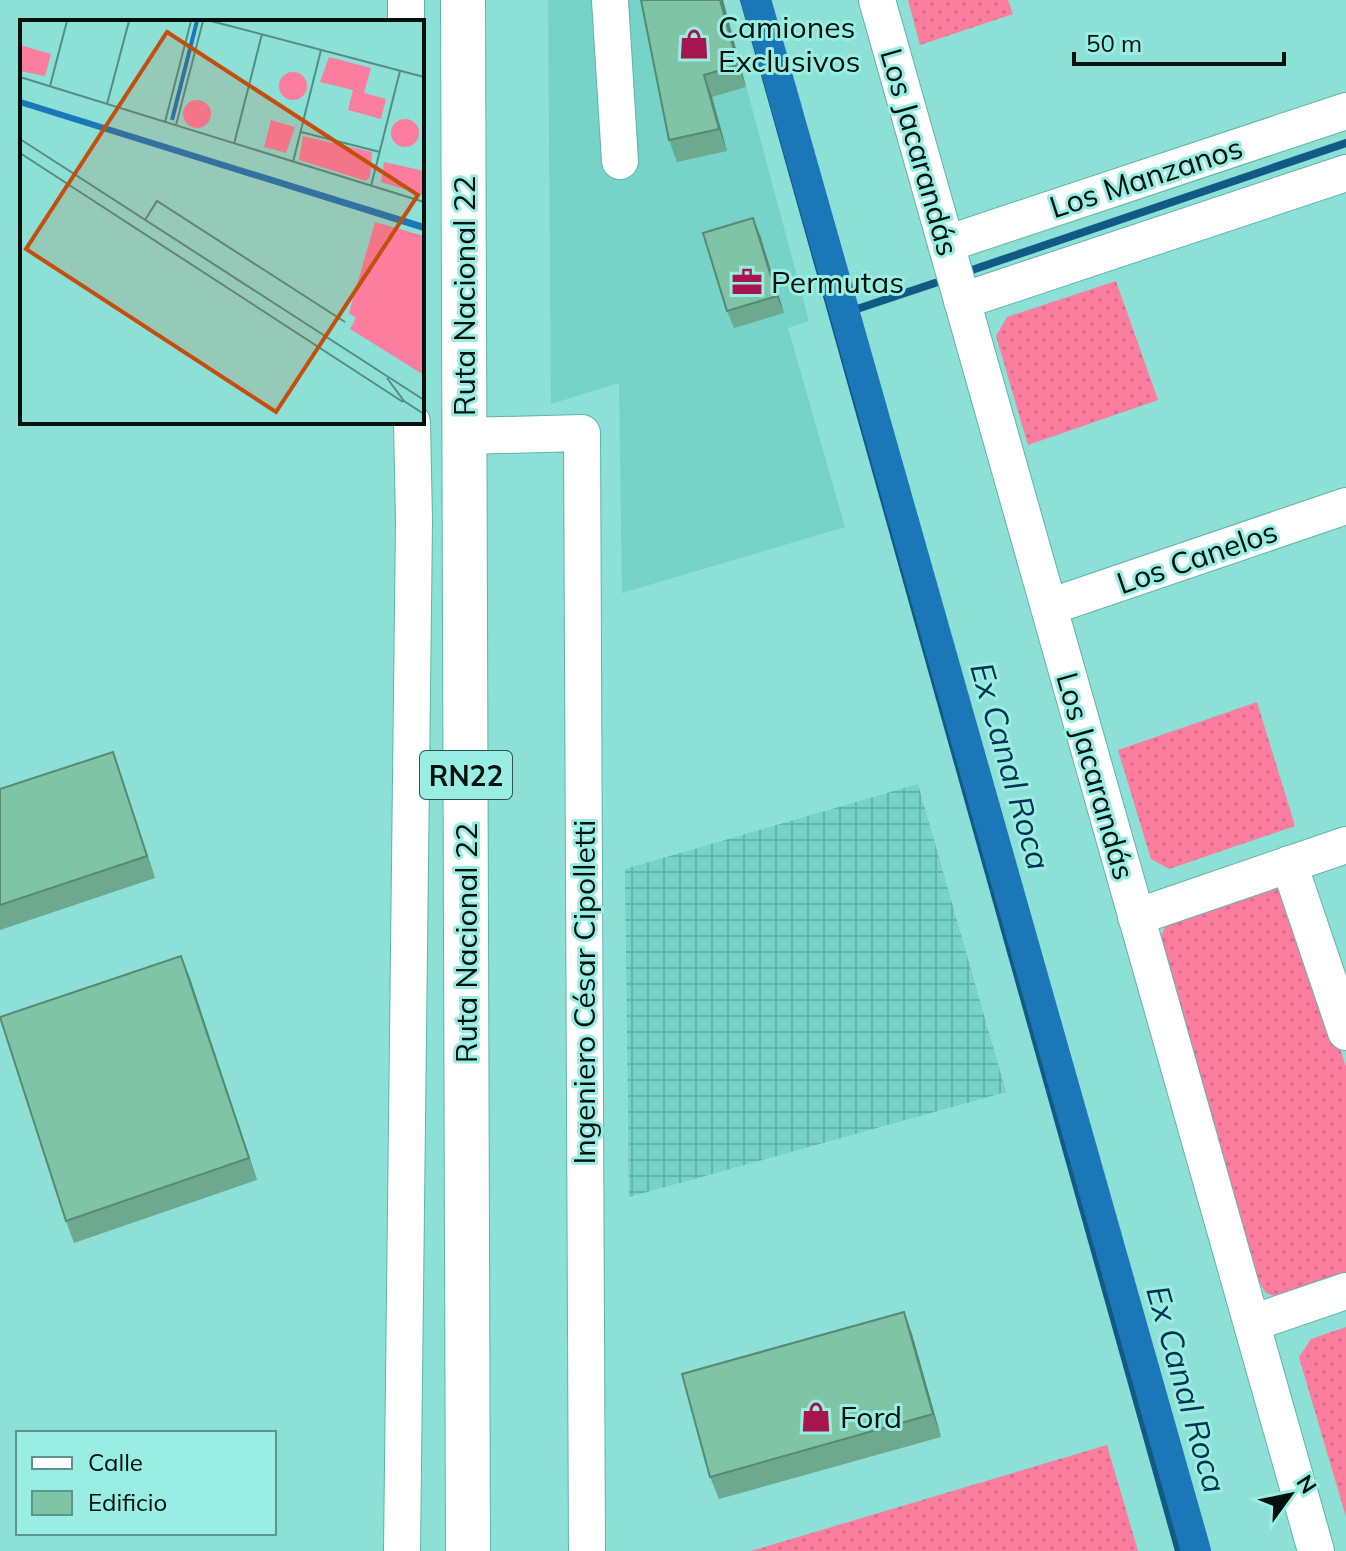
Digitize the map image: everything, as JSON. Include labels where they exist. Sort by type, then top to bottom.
[{"type":"highway","name":"Ruta Nacional 22","points":[[463,0],[468,1551]]},
{"type":"street","points":[[610,0],[620,161]]},
{"type":"street","name":"Los Jacarandás","points":[[877,0],[1316,1551]]},
{"type":"street","name":"Los Manzanos","points":[[946,244],[1346,111]]},
{"type":"street","name":"Los Manzanos","points":[[962,301],[1346,173]]},
{"type":"street","points":[[402,1551],[414,521],[412,424]]},
{"type":"street","name":"Ingeniero César Cipolletti","points":[[464,436],[582,433],[587,1551]]},
{"type":"street","name":"Los Canelos","points":[[1049,607],[1346,506]]},
{"type":"street","points":[[1136,917],[1346,845]]},
{"type":"street","points":[[1289,864],[1346,1032]]},
{"type":"street","points":[[1252,1323],[1346,1291]]},
{"type":"shaded area","points":[[548,0],[723,0],[809,321],[788,328],[845,527],[622,593],[619,383],[551,404]]},
{"type":"shaded area","points":[[908,0],[1008,0],[1013,14],[920,45]]},
{"type":"shaded area","points":[[1116,281],[1158,400],[1028,445],[996,336],[1007,317]]},
{"type":"shaded area","points":[[1257,702],[1295,826],[1169,869],[1151,859],[1118,750]]},
{"type":"shaded area","points":[[918,784],[1006,1092],[629,1197],[625,869]]},
{"type":"shaded area","points":[[1277,886],[1291,899],[1346,1067],[1346,1278],[1277,1297],[1266,1293],[1257,1278],[1160,938],[1166,925]]},
{"type":"shaded area","points":[[1346,1327],[1346,1517],[1299,1357],[1311,1339]]},
{"type":"shaded area","points":[[1107,1445],[1138,1551],[751,1551]]},
{"type":"building","name":"Camiones Exclusivos","points":[[641,0],[720,0],[738,65],[704,75],[719,129],[669,140]]},
{"type":"building","name":"Permutas","points":[[753,218],[777,296],[727,311],[703,233]]},
{"type":"building","points":[[113,752],[147,856],[0,905],[0,789]]},
{"type":"building","points":[[181,956],[249,1158],[66,1221],[0,1017]]},
{"type":"building","name":"Ford","points":[[904,1312],[933,1414],[710,1477],[682,1374]]},
{"type":"waterway","points":[[744,0],[1179,1551]]},
{"type":"waterway","name":"Ex Canal Roca","points":[[756,0],[1196,1551]]},
{"type":"waterway","points":[[969,271],[1346,143]]},
{"type":"waterway","points":[[845,313],[935,283]]},
{"type":"place","name":"Camiones Exclusivos","points":[[694,44]]},
{"type":"place","name":"Permutas","points":[[747,282]]},
{"type":"place","name":"Ford","points":[[816,1417]]}]
